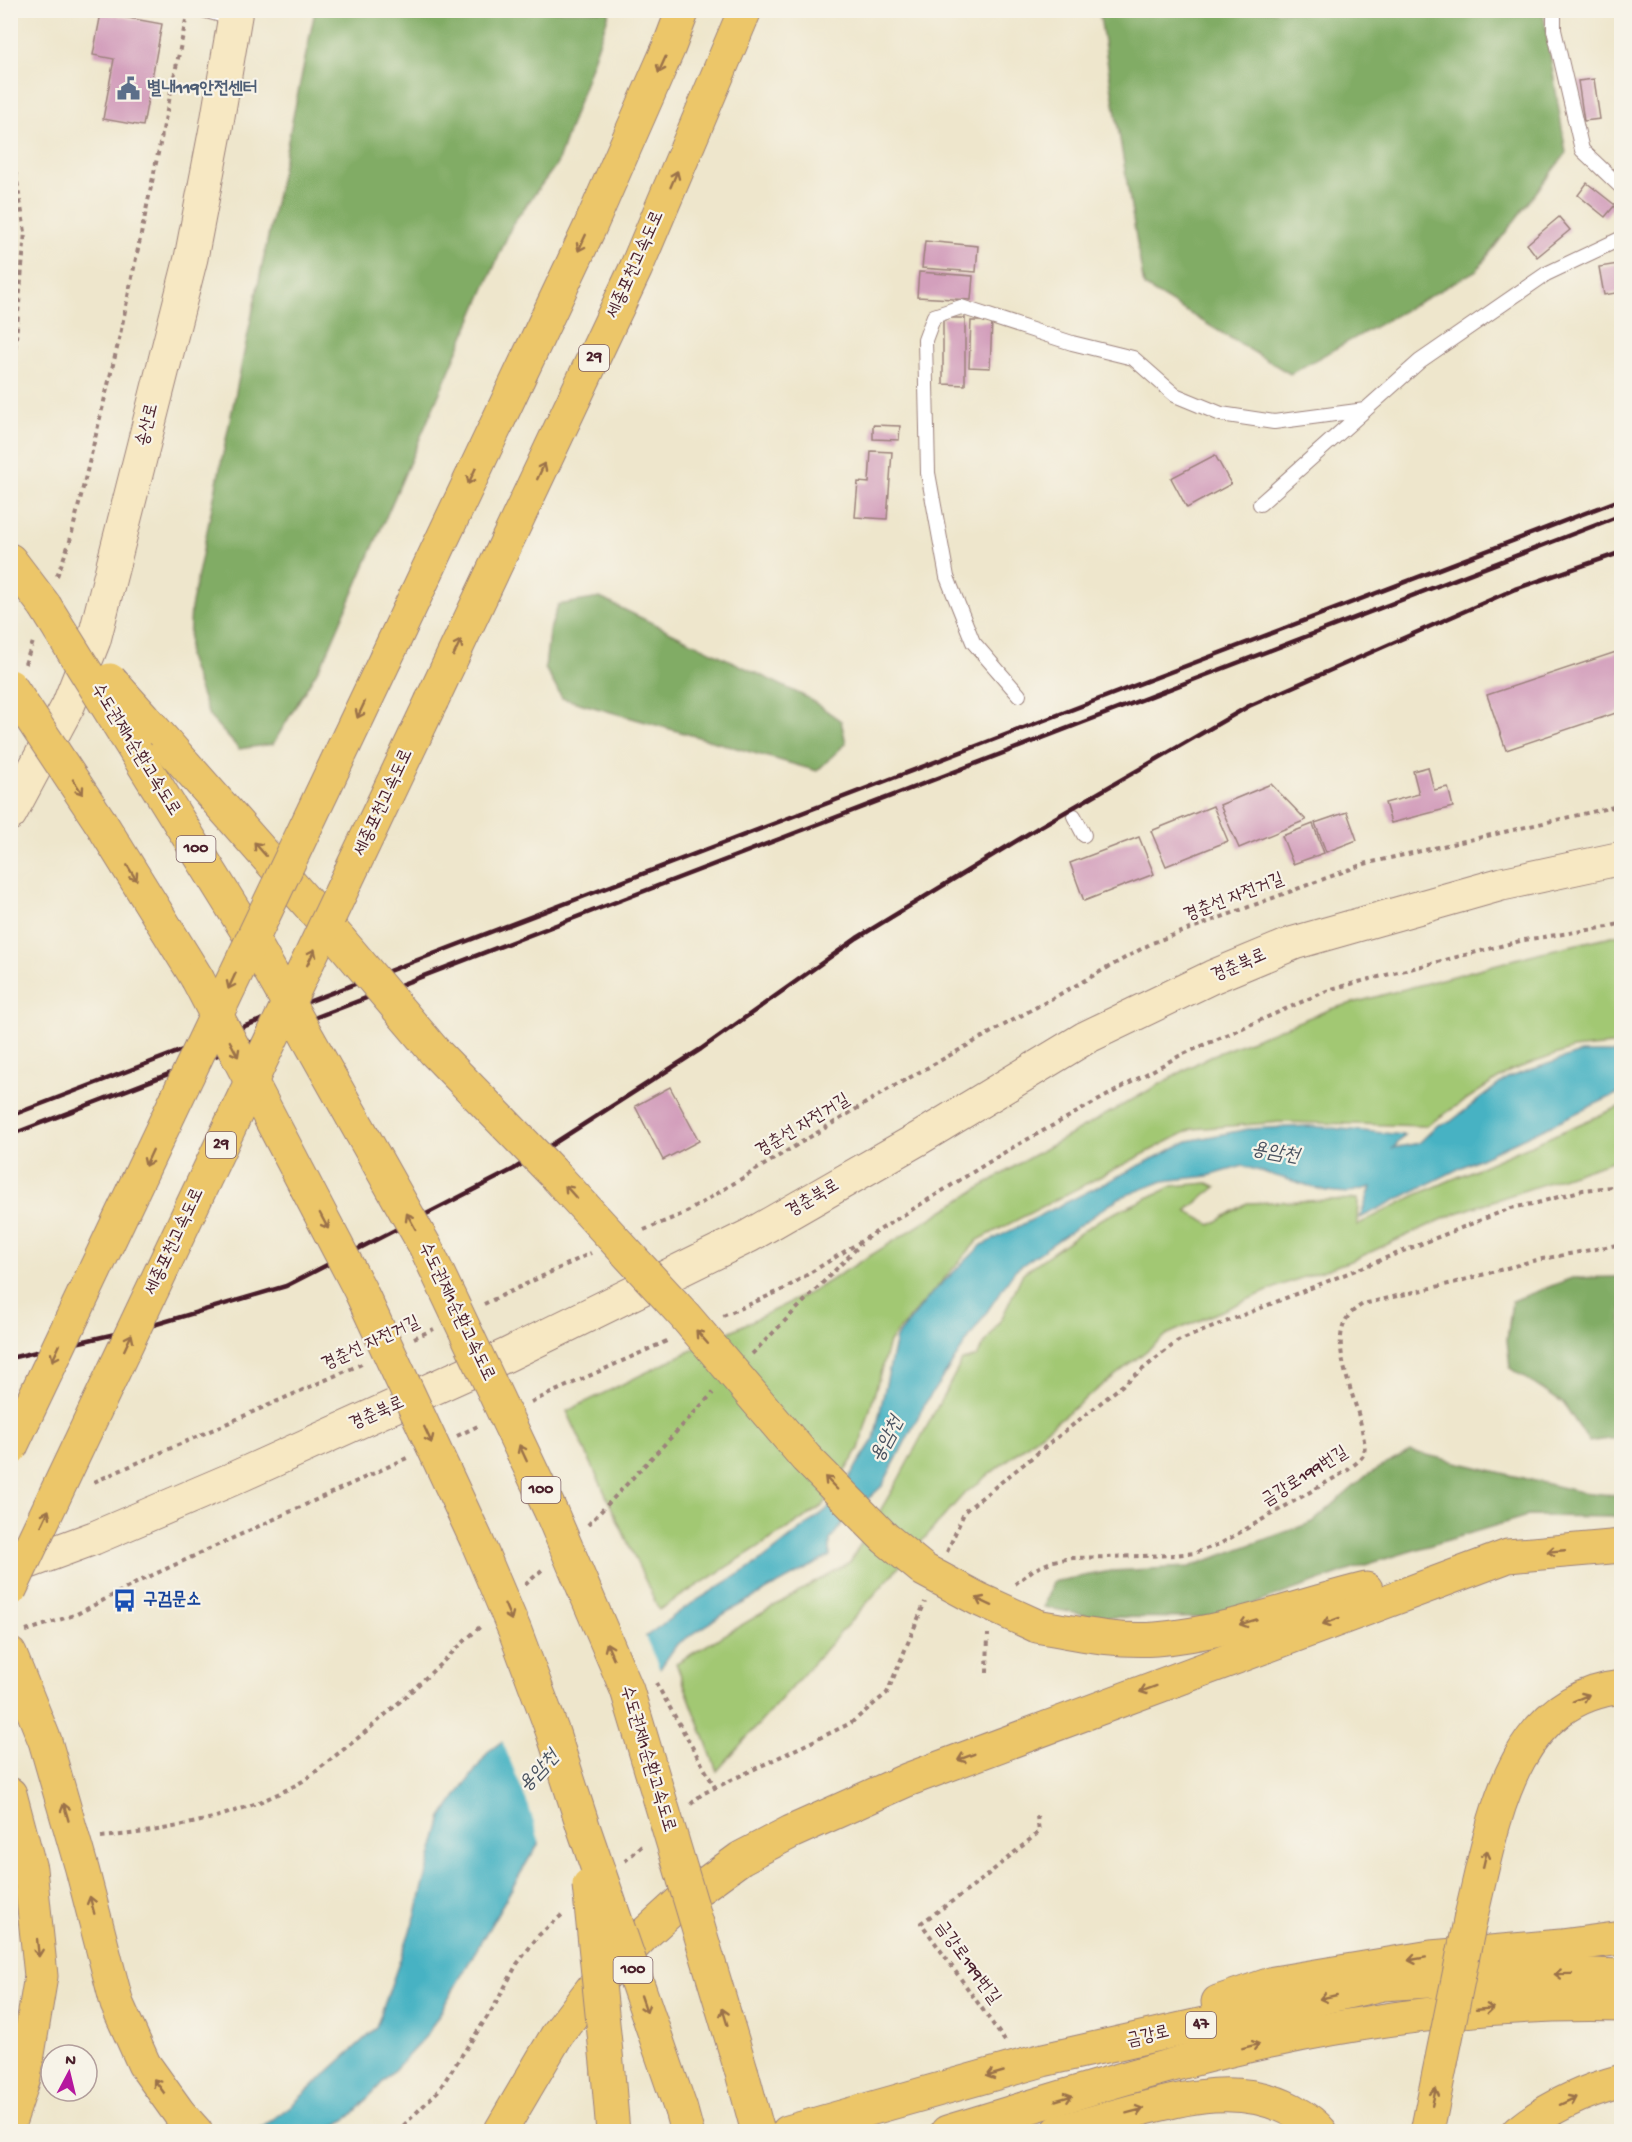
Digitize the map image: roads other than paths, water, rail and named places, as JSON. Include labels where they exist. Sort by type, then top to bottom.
[{"type":"highway","points":[[10,1449],[589,229],[683,10]]},
{"type":"highway","name":"세종포천고속도로","points":[[10,1590],[636,268],[744,10]]},
{"type":"highway","name":"수도권제1순환고속도로","points":[[10,560],[50,595],[145,740],[255,944],[425,1246],[552,1514],[627,1690],[758,2132]]},
{"type":"highway","name":"100","points":[[16,679],[101,823],[197,978],[360,1290],[476,1539],[515,1631],[553,1733],[687,2132]]},
{"type":"highway","points":[[145,740],[340,940],[434,1051],[562,1182],[684,1315],[806,1458],[885,1538],[924,1570],[978,1599],[1037,1626],[1095,1637],[1154,1639],[1229,1628],[1322,1600],[1508,1556],[1619,1547]]},
{"type":"highway","points":[[500,2132],[557,2034],[595,1985],[647,1932],[680,1903],[741,1858],[791,1832],[907,1780],[1508,1556]]},
{"type":"highway","points":[[15,1643],[82,1869],[117,2004],[144,2064],[179,2113],[196,2132]]},
{"type":"highway","points":[[1427,2132],[1471,1916],[1494,1821],[1510,1775],[1528,1744],[1551,1716],[1576,1700],[1607,1689],[1622,1687]]},
{"type":"highway","points":[[10,1794],[30,1869],[41,1977],[24,2078],[10,2120]]},
{"type":"highway","points":[[584,1829],[612,2132]]},
{"type":"highway","points":[[1033,2063],[1274,1983],[1431,1957],[1561,1946],[1622,1938]]},
{"type":"highway","name":"금강로","points":[[788,2132],[1033,2063],[1383,1984],[1501,1976],[1568,1974],[1622,1976]]},
{"type":"highway","name":"금강로","points":[[947,2132],[1190,2061],[1286,2038],[1362,2024],[1484,2008],[1577,2004],[1622,2005]]},
{"type":"highway","points":[[1518,2132],[1550,2109],[1597,2088],[1622,2081]]},
{"type":"highway","points":[[1058,2132],[1171,2101],[1215,2094],[1241,2094],[1284,2106],[1306,2118],[1321,2132]]},
{"type":"street","name":"송산로","points":[[10,814],[68,706],[94,640],[190,258],[236,13]]},
{"type":"street","name":"경춘북로","points":[[10,1569],[94,1538],[241,1475],[518,1350],[748,1236],[918,1139],[1085,1038],[1212,976],[1294,943],[1502,884],[1622,858]]},
{"type":"lane","points":[[203,10],[236,13]]},
{"type":"lane","points":[[1554,10],[1554,30],[1582,150],[1622,188]]},
{"type":"lane","points":[[1260,504],[1420,361],[1546,273],[1622,238]]},
{"type":"lane","points":[[1019,695],[974,642],[947,577],[928,472],[925,340],[934,316],[961,307],[1072,343],[1133,358],[1175,395],[1221,414],[1274,422],[1365,410]]},
{"type":"lane","points":[[1074,816],[1084,835]]},
{"type":"water","name":"용암천","points":[[1621,1050],[1621,1092],[1360,1218],[1371,1187],[1347,1193],[1326,1191],[1243,1166],[1208,1176],[1163,1181],[1119,1198],[1015,1270],[926,1402],[882,1486],[844,1521],[830,1540],[830,1556],[727,1612],[677,1644],[530,1857],[427,2035],[351,2116],[328,2131],[256,2132],[292,2105],[376,2028],[415,1917],[442,1817],[489,1751],[686,1607],[762,1560],[830,1507],[874,1439],[896,1338],[932,1293],[982,1245],[1188,1141],[1248,1129],[1310,1126],[1405,1135],[1393,1148],[1419,1143],[1438,1125],[1450,1122],[1507,1078],[1580,1053],[1616,1053]]},
{"type":"railway","points":[[10,1116],[1622,499]]},
{"type":"railway","points":[[10,1135],[1622,515]]},
{"type":"railway","points":[[10,1358],[150,1326],[286,1286],[514,1169],[701,1049],[857,938],[1041,826],[1249,706],[1515,589],[1622,552]]},
{"type":"place","name":"별내119안전센터","points":[[129,89]]},
{"type":"place","name":"구검문소","points":[[125,1600]]}]
